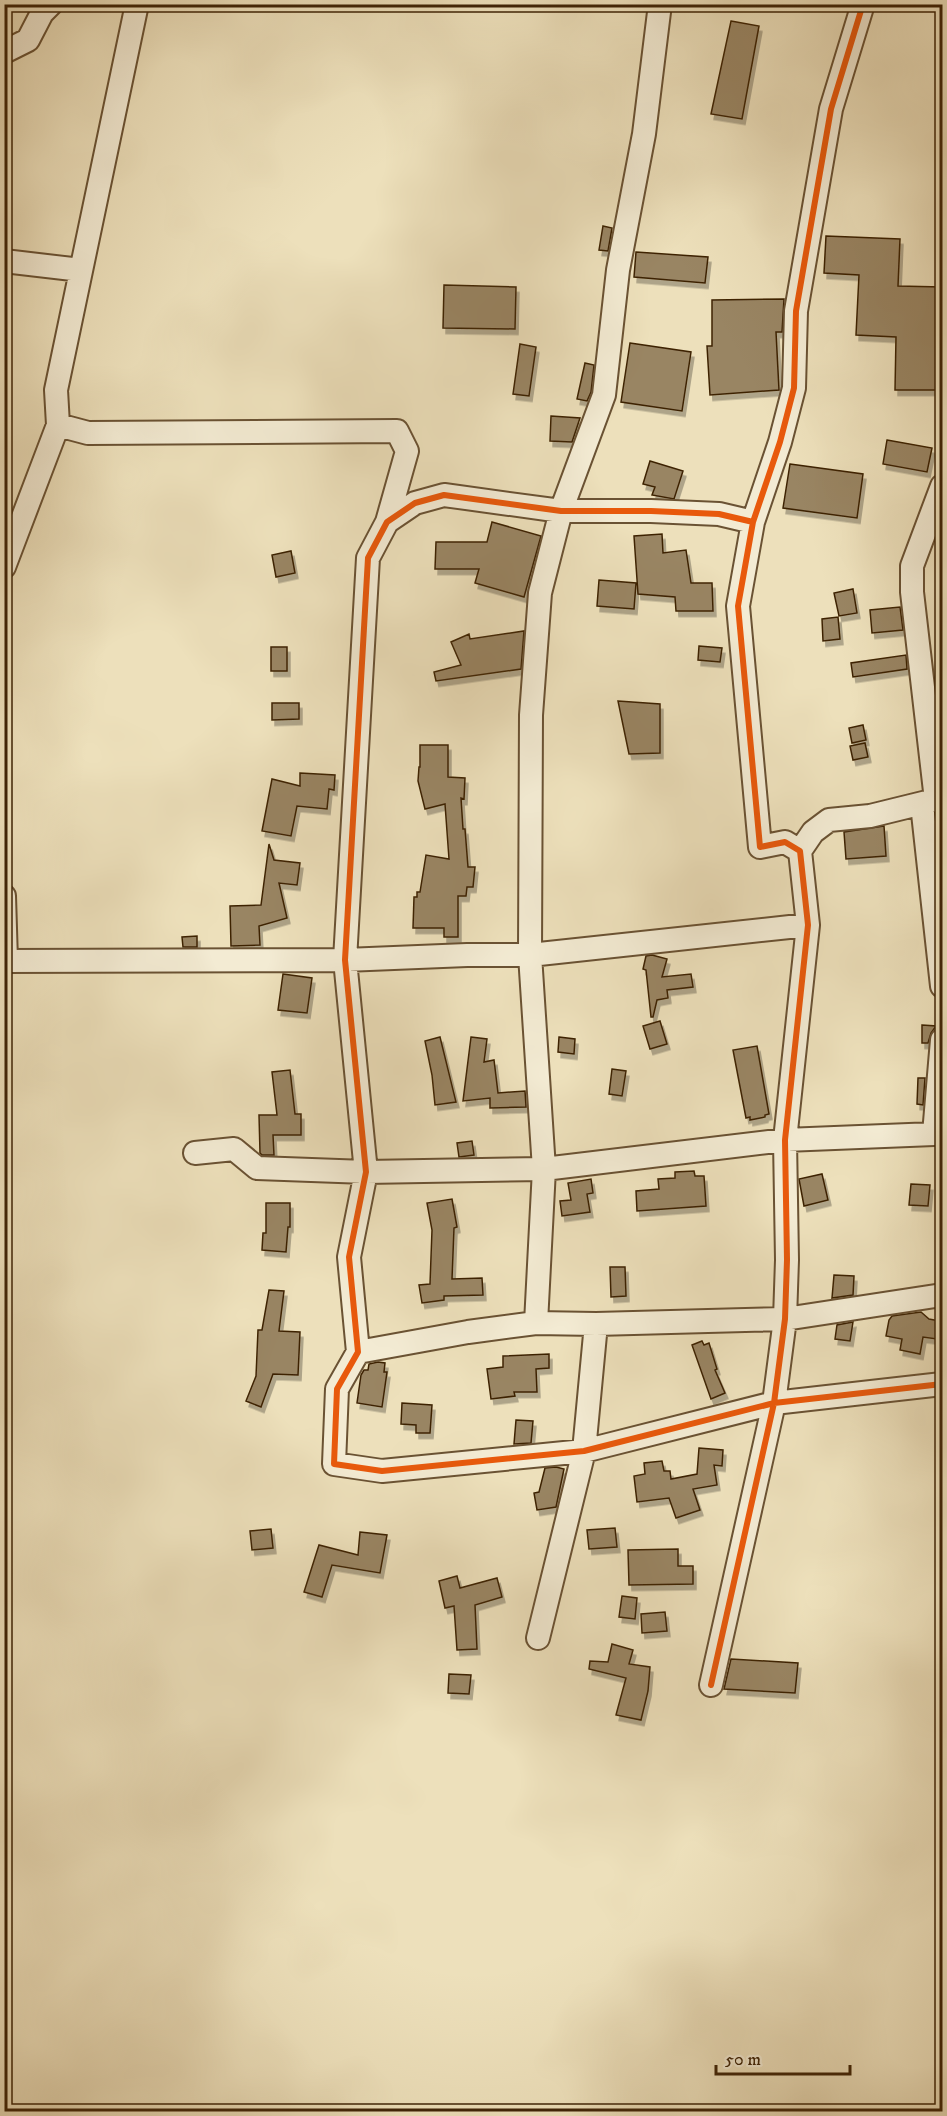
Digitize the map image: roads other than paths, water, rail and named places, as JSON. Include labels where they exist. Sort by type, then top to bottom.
[{"type":"street","points":[[4,52],[28,40],[42,13],[51,4]]},
{"type":"street","points":[[4,567],[58,425],[56,390],[137,4]]},
{"type":"street","points":[[536,1323],[544,1169],[530,955],[531,715],[540,593],[561,511],[604,395],[618,270],[644,134],[660,4]]},
{"type":"street","points":[[863,4],[831,109],[796,311],[794,388],[780,442],[753,522],[738,606],[760,847],[792,847],[829,820],[870,816],[934,801]]},
{"type":"street","points":[[4,261],[81,270]]},
{"type":"street","points":[[58,425],[88,432],[397,431],[407,451],[387,522],[368,558],[345,960],[366,1172],[349,1257],[358,1352],[337,1389],[334,1464],[382,1471],[584,1451],[774,1403],[942,1384]]},
{"type":"street","points":[[942,486],[912,566],[912,592],[934,801],[942,986]]},
{"type":"street","points":[[387,522],[415,502],[444,495],[561,511],[719,513],[753,522]]},
{"type":"street","points":[[711,1685],[774,1403],[785,1319],[787,1260],[785,1140],[808,926],[792,847]]},
{"type":"street","points":[[4,896],[5,961],[345,960],[530,955],[808,926]]},
{"type":"street","points":[[195,1153],[234,1149],[257,1168],[366,1172],[544,1169],[785,1140],[938,1133],[942,1040]]},
{"type":"street","points":[[358,1352],[468,1332],[536,1323],[785,1319],[942,1295]]},
{"type":"street","points":[[538,1638],[584,1451],[596,1323]]}]
